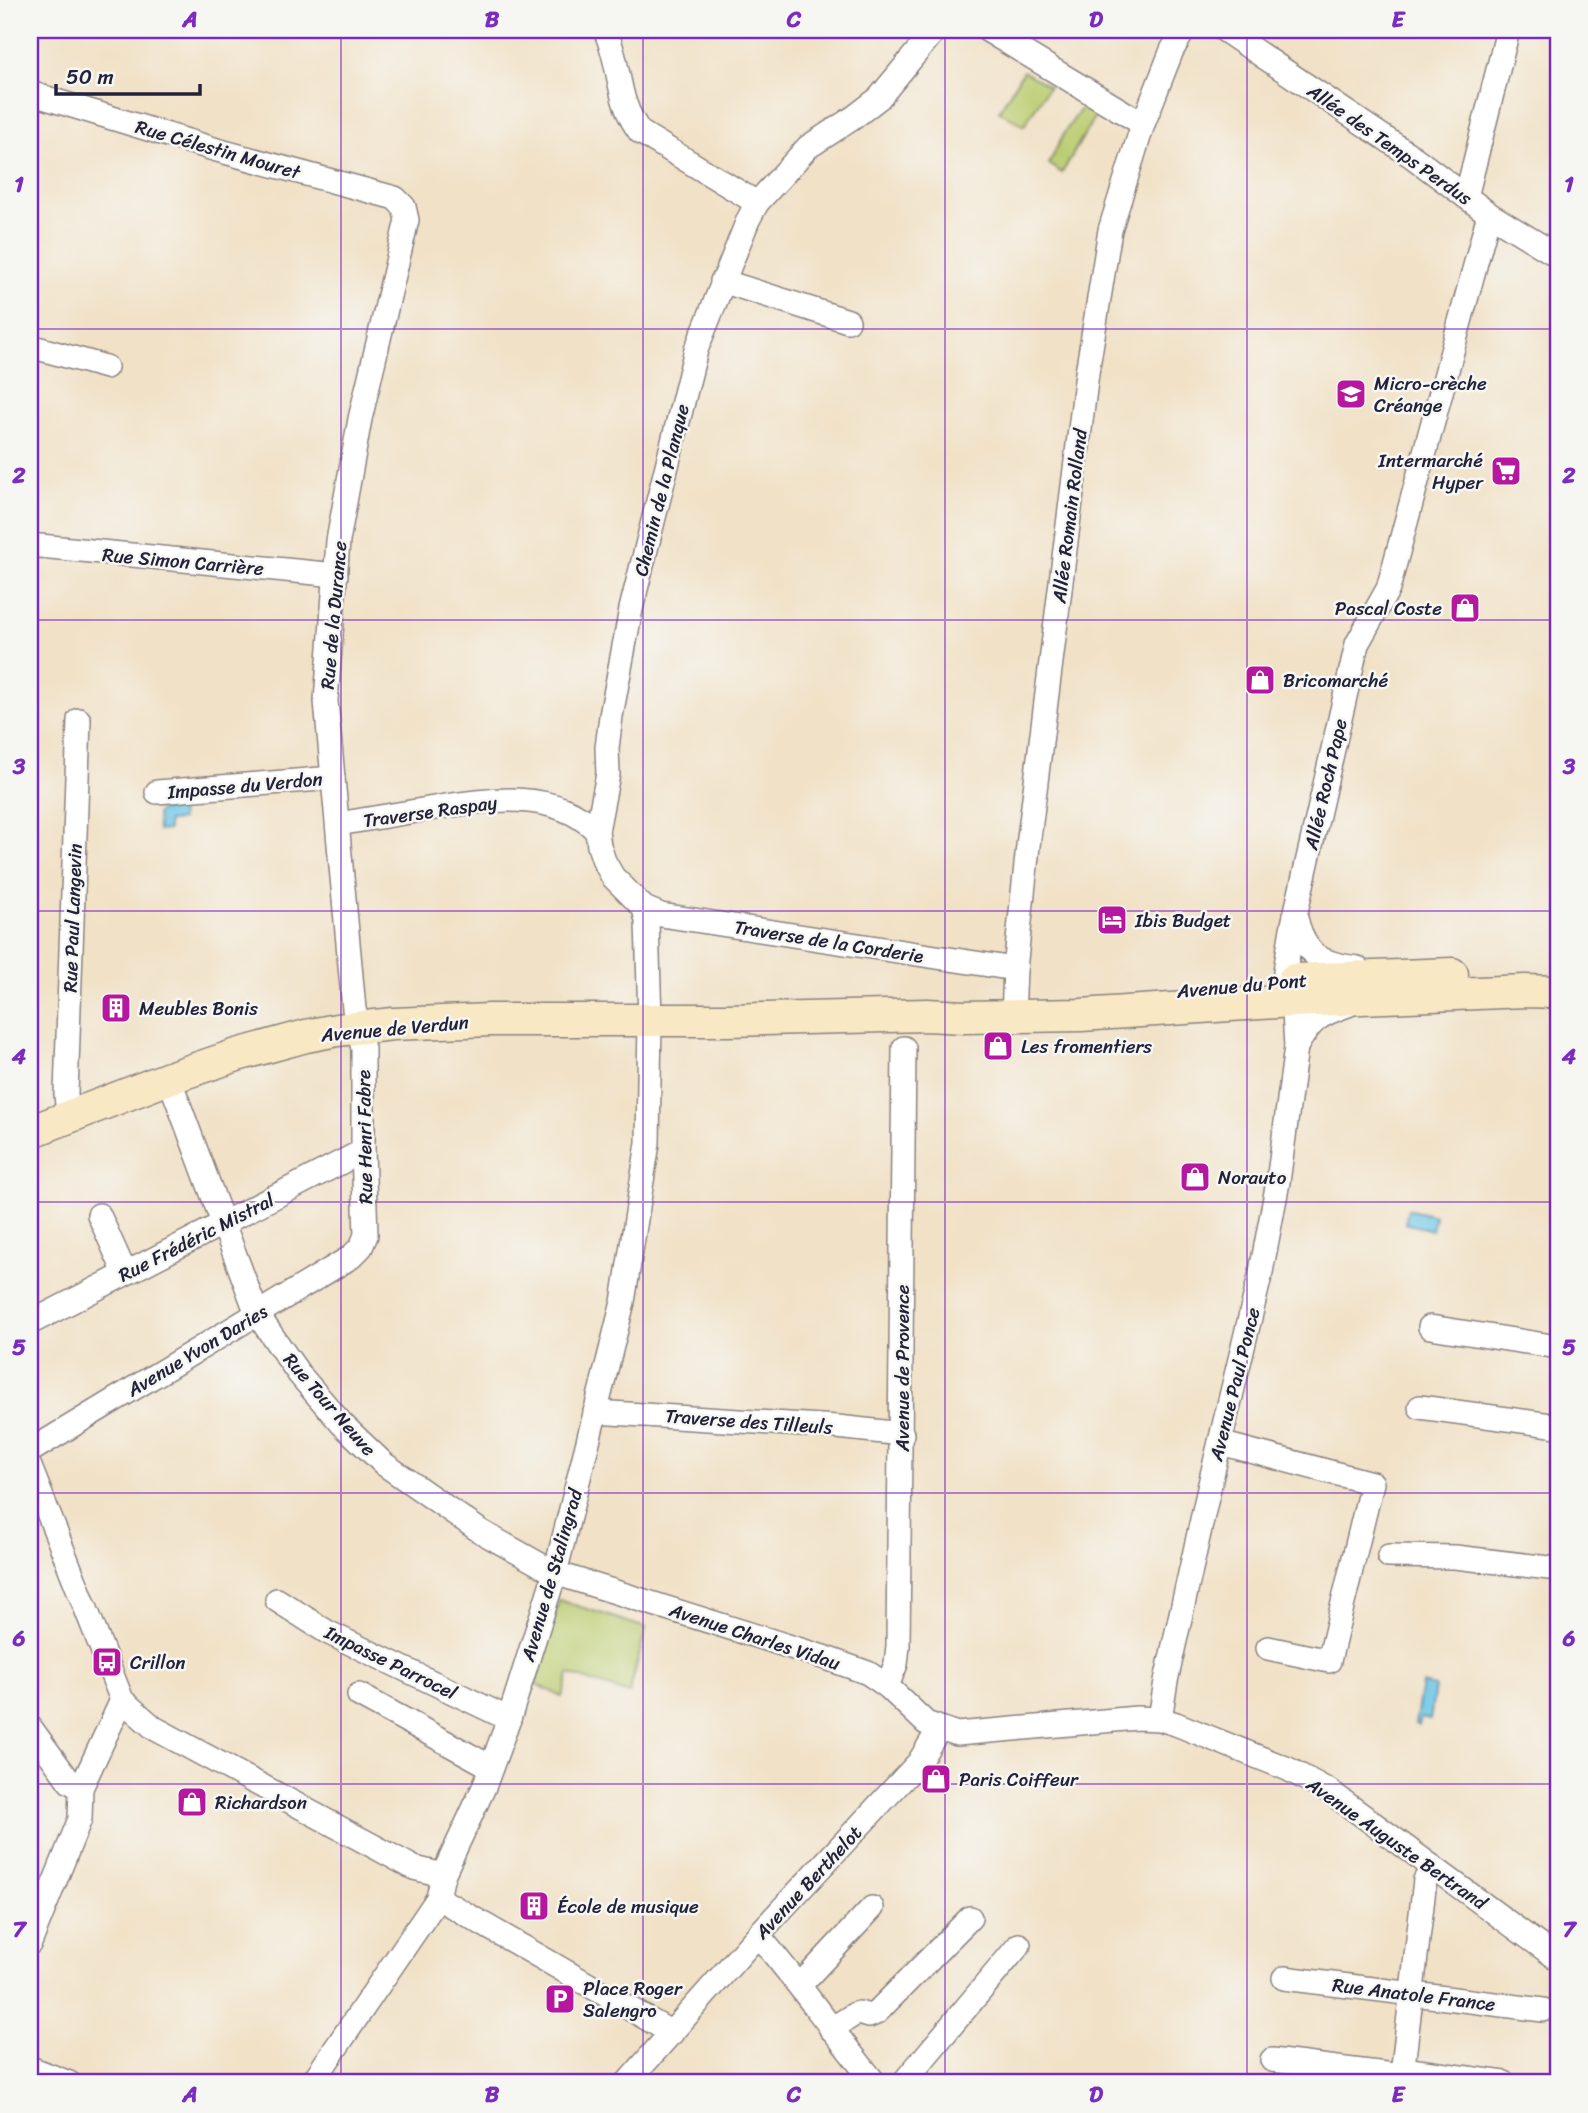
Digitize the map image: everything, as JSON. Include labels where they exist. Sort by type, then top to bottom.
[{"type":"main road","name":"Avenue du Pont","points":[[650,1020],[927,1014],[962,1017],[1013,1010],[1143,1012],[1409,975],[1558,973]]},
{"type":"main road","name":"Avenue du Pont","points":[[1289,991],[1362,1000],[1525,991],[1558,992]]},
{"type":"main road","name":"Avenue de Verdun","points":[[30,1132],[169,1078],[306,1036],[358,1028],[490,1020],[650,1020]]},
{"type":"street","points":[[606,30],[614,49],[623,105],[640,132],[757,203]]},
{"type":"street","name":"Chemin de la Planque","points":[[643,908],[613,877],[604,860],[597,831],[608,775],[607,748],[611,716],[631,609],[696,350],[722,281],[757,203],[808,148],[879,98],[935,30]]},
{"type":"street","points":[[987,30],[1143,124]]},
{"type":"street","name":"Allée Romain Rolland","points":[[1013,1010],[1028,846],[1091,346],[1110,230],[1143,124],[1172,50],[1184,30]]},
{"type":"street","name":"Allée des Temps Perdus","points":[[1224,30],[1413,157],[1489,214],[1558,256]]},
{"type":"street","points":[[1466,197],[1508,30]]},
{"type":"street","name":"Rue Célestin Mouret","points":[[30,93],[217,150],[395,198],[404,207]]},
{"type":"street","name":"Rue de la Durance","points":[[358,1028],[354,1009],[326,701],[338,541],[360,419],[407,220],[404,207]]},
{"type":"street","name":"Allée Roch Pape","points":[[1289,991],[1286,957],[1357,644],[1388,589],[1489,214]]},
{"type":"street","points":[[722,281],[848,321]]},
{"type":"street","points":[[30,346],[106,367]]},
{"type":"street","name":"Rue Simon Carrière","points":[[30,545],[336,575]]},
{"type":"street","name":"Rue Paul Langevin","points":[[68,1116],[79,720]]},
{"type":"street","name":"Impasse du Verdon","points":[[157,792],[332,778]]},
{"type":"street","name":"Traverse Raspay","points":[[338,824],[487,800],[513,799],[570,811],[597,831]]},
{"type":"street","points":[[643,908],[647,921],[650,1020]]},
{"type":"street","name":"Traverse de la Corderie","points":[[643,908],[661,915],[1015,969]]},
{"type":"street","points":[[1295,914],[1300,936],[1322,960],[1333,965],[1409,975]]},
{"type":"street","name":"Avenue Paul Ponce","points":[[1160,1719],[1166,1681],[1265,1251],[1283,1150],[1296,1047],[1289,991]]},
{"type":"street","name":"Avenue Paul Ponce","points":[[1296,1047],[1305,1031],[1321,1015],[1362,1000]]},
{"type":"street","name":"Avenue de Stalingrad","points":[[312,2083],[438,1898],[443,1875],[491,1767],[509,1719],[555,1573],[623,1302],[648,1143],[650,1020]]},
{"type":"street","name":"Rue Henri Fabre","points":[[358,1028],[363,1049],[366,1235],[361,1247]]},
{"type":"street","name":"Avenue de Provence","points":[[887,1686],[896,1664],[898,1646],[904,1048]]},
{"type":"street","name":"Rue Tour Neuve","points":[[169,1078],[257,1314],[299,1374],[342,1424],[384,1464],[480,1531],[555,1573]]},
{"type":"street","name":"Rue Frédéric Mistral","points":[[30,1323],[363,1150]]},
{"type":"street","points":[[99,1215],[125,1273]]},
{"type":"street","name":"Avenue Yvon Daries","points":[[30,1451],[351,1257],[361,1247]]},
{"type":"street","points":[[1430,1327],[1558,1347]]},
{"type":"street","points":[[1420,1407],[1558,1426]]},
{"type":"street","name":"Traverse des Tilleuls","points":[[595,1412],[837,1427],[902,1434]]},
{"type":"street","points":[[1220,1443],[1371,1483],[1329,1661],[1268,1648]]},
{"type":"street","points":[[30,1467],[122,1700],[153,1728],[414,1868],[443,1875]]},
{"type":"street","points":[[1389,1556],[1455,1557],[1558,1569]]},
{"type":"street","name":"Avenue Charles Vidau","points":[[555,1573],[867,1673],[887,1686],[926,1723],[939,1729]]},
{"type":"street","name":"Impasse Parrocel","points":[[277,1600],[327,1632],[509,1719]]},
{"type":"street","points":[[359,1695],[491,1767]]},
{"type":"street","points":[[30,1943],[80,1819],[81,1788],[122,1700]]},
{"type":"street","name":"Avenue Auguste Bertrand","points":[[939,1729],[957,1734],[1137,1718],[1160,1719],[1304,1776],[1555,1949]]},
{"type":"street","points":[[30,1727],[70,1782],[81,1788]]},
{"type":"street","name":"Avenue Berthelot","points":[[627,2083],[758,1935],[919,1762],[939,1729]]},
{"type":"street","points":[[1402,2076],[1425,1880],[1433,1867]]},
{"type":"street","points":[[438,1898],[672,2033]]},
{"type":"street","points":[[800,1985],[872,1908]]},
{"type":"street","points":[[831,2029],[859,2012],[869,2016],[876,2013],[970,1918]]},
{"type":"street","points":[[758,1935],[876,2083]]},
{"type":"street","points":[[903,2083],[1019,1945]]},
{"type":"street","name":"Rue Anatole France","points":[[1284,1978],[1543,2010]]},
{"type":"street","points":[[1272,2060],[1402,2076],[1504,2083]]},
{"type":"street","points":[[30,2068],[69,2083]]},
{"type":"green space","points":[[1023,71],[1049,86],[1024,126],[999,111]]},
{"type":"green space","points":[[1083,106],[1096,114],[1062,173],[1049,164],[1064,133]]},
{"type":"green space","points":[[559,1600],[646,1628],[629,1694],[569,1674],[562,1697],[536,1684]]},
{"type":"water","points":[[180,809],[181,820],[168,821],[168,830],[158,831],[157,814],[160,810]]},
{"type":"water","points":[[1408,1209],[1435,1216],[1432,1230],[1405,1223]]},
{"type":"water","points":[[1422,1684],[1435,1687],[1430,1720],[1421,1718],[1419,1725],[1415,1724]]},
{"type":"place","name":"Micro-crèche Créange","points":[[1351,394]]},
{"type":"place","name":"Intermarché Hyper","points":[[1506,471]]},
{"type":"place","name":"Pascal Coste","points":[[1465,608]]},
{"type":"place","name":"Bricomarché","points":[[1260,680]]},
{"type":"place","name":"Ibis Budget","points":[[1112,920]]},
{"type":"place","name":"Meubles Bonis","points":[[116,1008]]},
{"type":"place","name":"Les fromentiers","points":[[998,1046]]},
{"type":"place","name":"Norauto","points":[[1195,1177]]},
{"type":"place","name":"Crillon","points":[[107,1662]]},
{"type":"place","name":"Paris Coiffeur","points":[[936,1779]]},
{"type":"place","name":"Richardson","points":[[192,1802]]},
{"type":"place","name":"École de musique","points":[[534,1906]]},
{"type":"place","name":"Place Roger Salengro","points":[[560,1999]]}]
